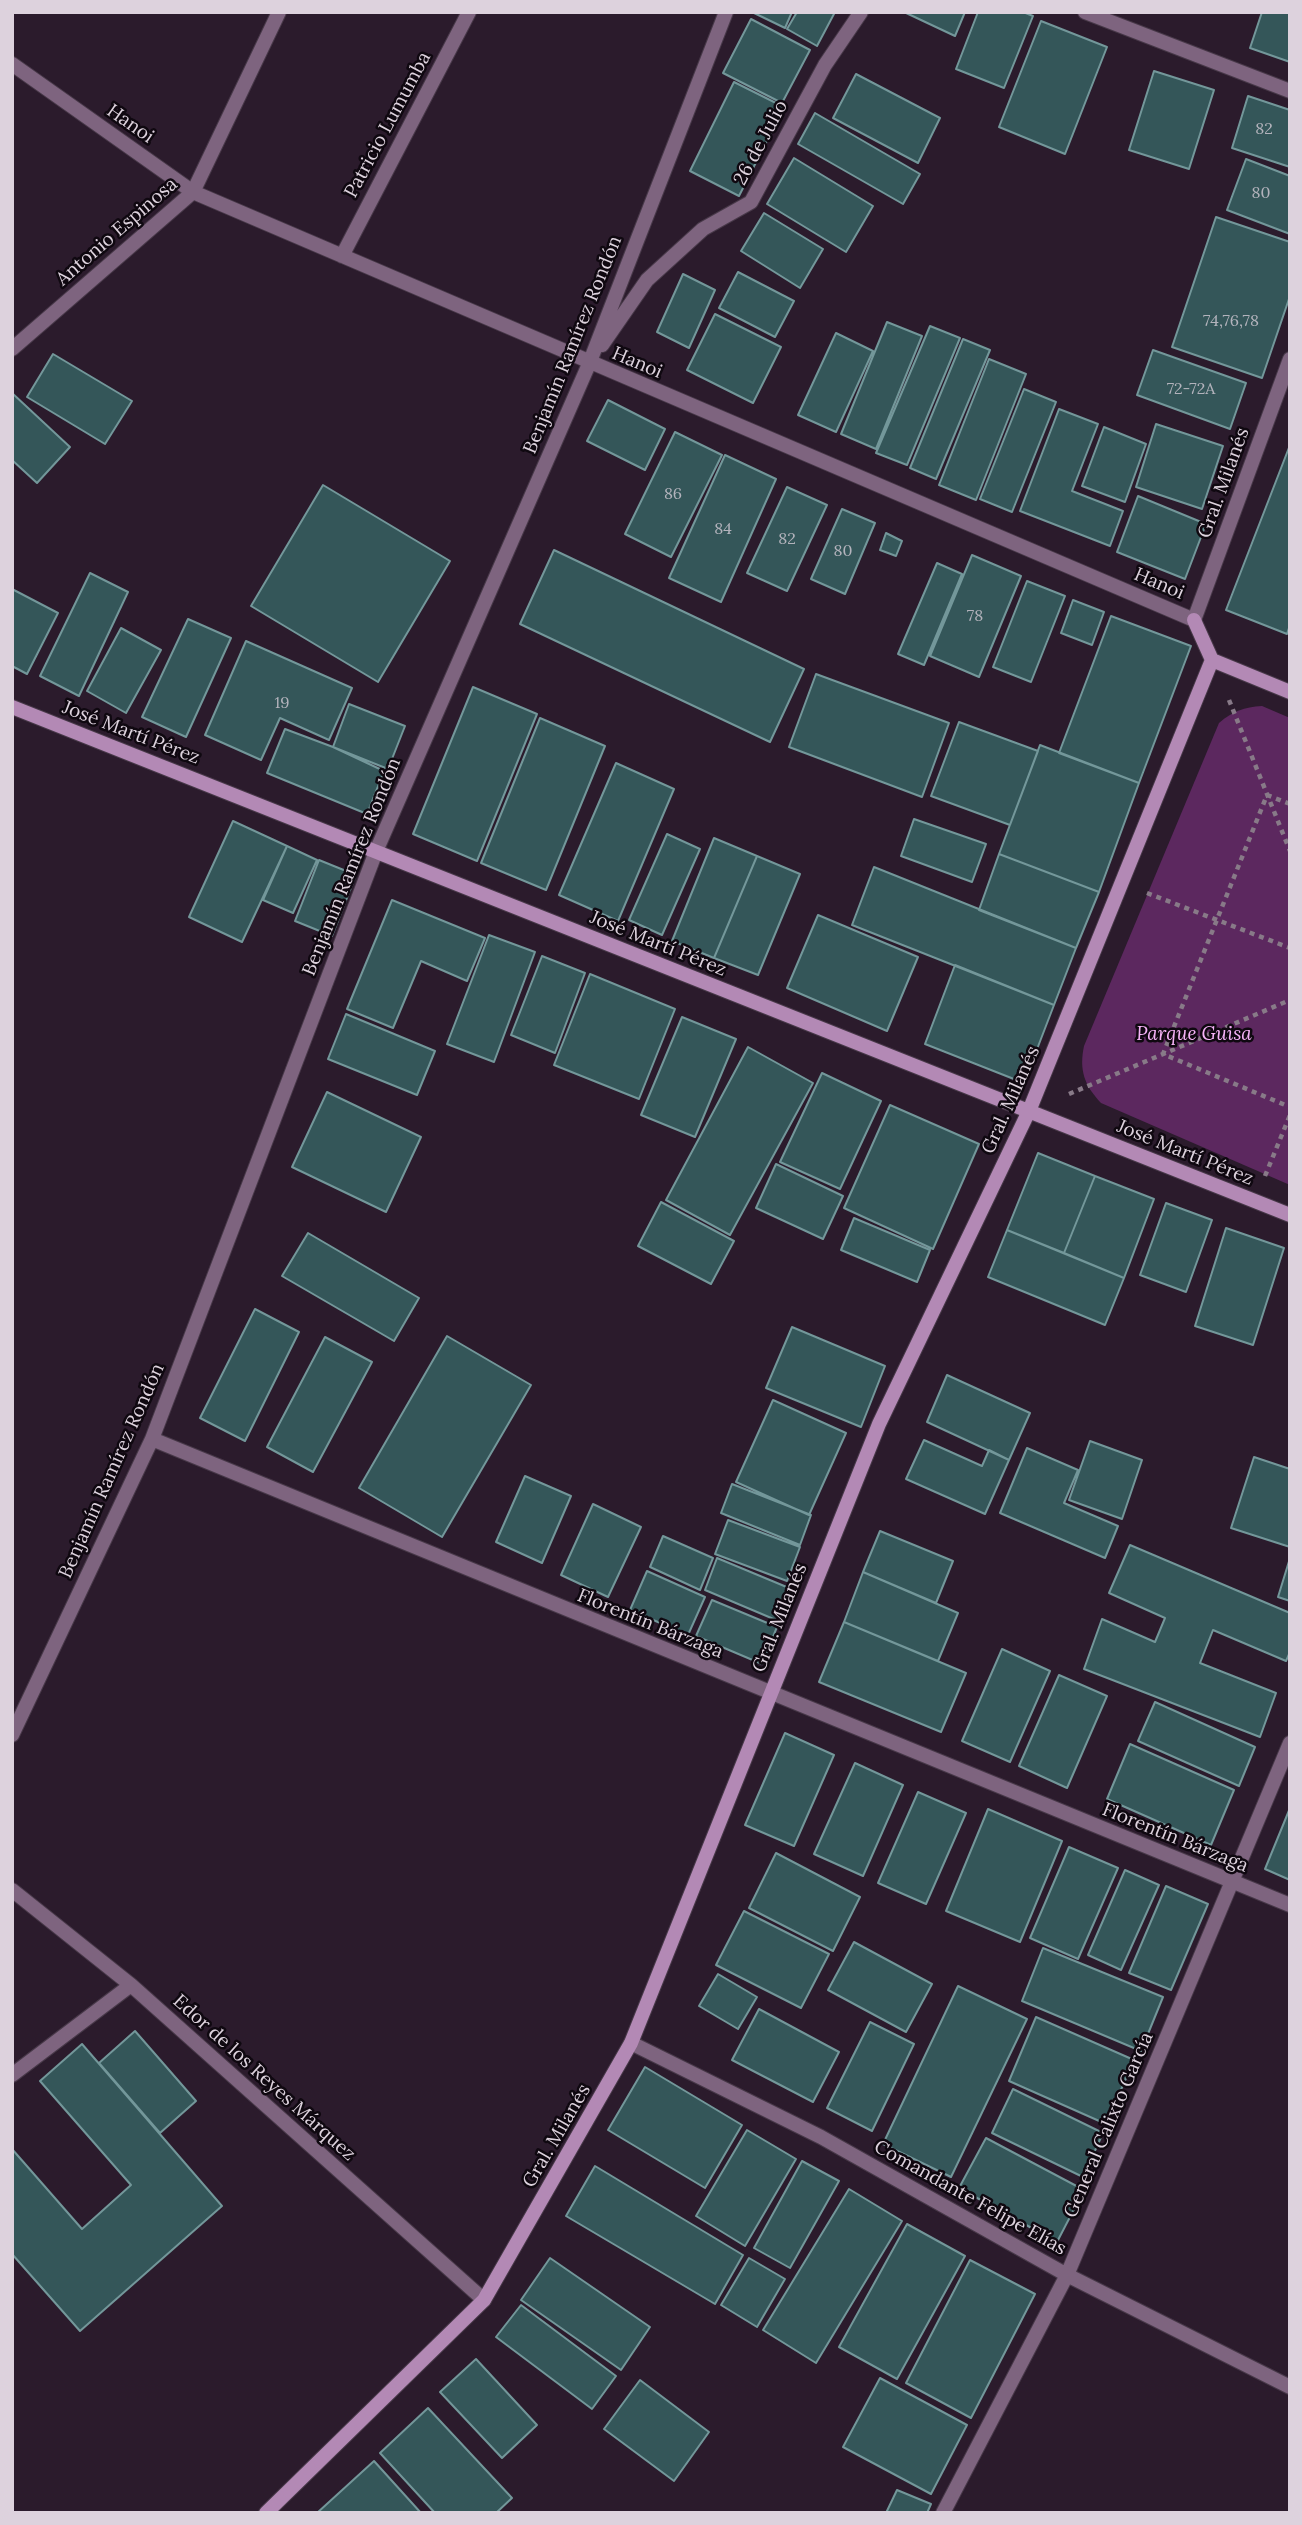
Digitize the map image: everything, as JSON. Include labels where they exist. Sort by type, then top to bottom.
[{"type":"street","name":"Antonio Espinosa","points":[[12,349],[193,192],[279,12]]},
{"type":"street","name":"Patricio Lumumba","points":[[342,256],[469,12]]},
{"type":"street","name":"Benjamín Ramírez Rondón","points":[[12,1735],[152,1439],[377,849],[589,364],[726,12]]},
{"type":"street","name":"26 de Julio","points":[[589,364],[647,280],[703,229],[751,202],[825,65],[861,12]]},
{"type":"street","points":[[1085,12],[1290,91]]},
{"type":"street","name":"Hanoi","points":[[12,64],[193,192],[589,364],[1194,620]]},
{"type":"street","name":"Gral. Milanés","points":[[1194,620],[1290,359]]},
{"type":"street","points":[[1194,620],[1212,660],[1290,692]]},
{"type":"street","name":"Gral. Milanés","points":[[267,2512],[484,2300],[631,2043],[879,1424],[1029,1111],[1212,660]]},
{"type":"street","name":"José Martí Pérez","points":[[12,707],[377,849],[561,927],[1290,1215]]},
{"type":"street","name":"Florentín Bárzaga","points":[[152,1439],[1290,1905]]},
{"type":"street","name":"General Calixto García","points":[[943,2513],[1067,2275],[1290,1743]]},
{"type":"street","name":"Edor de los Reyes Márquez","points":[[12,1890],[131,1985],[484,2300]]},
{"type":"street","points":[[12,2075],[131,1985]]},
{"type":"street","name":"Comandante Felipe Elías","points":[[631,2043],[821,2137],[1067,2275],[1290,2387]]},
{"type":"path","points":[[1212,660],[1290,851]]},
{"type":"path","points":[[1267,795],[1290,804]]},
{"type":"path","points":[[1163,1054],[1267,795]]},
{"type":"path","points":[[1122,883],[1290,948]]},
{"type":"path","points":[[1029,1111],[1290,1000]]},
{"type":"path","points":[[1163,1054],[1290,1107]]},
{"type":"path","points":[[1255,1201],[1290,1115]]},
{"type":"green space","name":"Parque Guisa","points":[[1262,706],[1290,718],[1290,1185],[1101,1103],[1090,1090],[1084,1077],[1082,1062],[1084,1046],[1219,723],[1239,710]]},
{"type":"building","points":[[752,12],[792,12],[785,28]]},
{"type":"building","points":[[797,12],[835,12],[817,46],[787,29]]},
{"type":"building","points":[[904,12],[965,12],[955,36]]},
{"type":"building","points":[[978,12],[1023,12],[1033,16],[1004,88],[956,69]]},
{"type":"building","points":[[1262,12],[1290,12],[1290,62],[1250,48]]},
{"type":"building","points":[[751,19],[810,50],[782,103],[723,73]]},
{"type":"building","points":[[1041,21],[1107,47],[1065,154],[999,127]]},
{"type":"building","points":[[1154,71],[1214,90],[1189,169],[1129,150]]},
{"type":"building","points":[[856,74],[940,118],[918,163],[833,118]]},
{"type":"building","points":[[734,82],[784,107],[739,196],[690,171]]},
{"type":"building","points":[[1248,96],[1290,110],[1290,167],[1232,148]]},
{"type":"building","points":[[815,113],[920,174],[903,204],[798,144]]},
{"type":"building","points":[[794,158],[873,206],[846,252],[767,204]]},
{"type":"building","points":[[1246,159],[1290,176],[1290,234],[1227,210]]},
{"type":"building","points":[[764,213],[823,249],[800,288],[741,251]]},
{"type":"building","points":[[1216,217],[1290,242],[1290,296],[1262,378],[1172,347]]},
{"type":"building","points":[[738,272],[794,301],[775,337],[719,308]]},
{"type":"building","points":[[683,274],[715,290],[689,348],[657,332]]},
{"type":"building","points":[[715,314],[781,347],[753,403],[687,370]]},
{"type":"building","points":[[887,322],[922,336],[876,449],[841,434]]},
{"type":"building","points":[[930,326],[960,338],[907,465],[876,453]]},
{"type":"building","points":[[836,333],[873,351],[836,432],[798,415]]},
{"type":"building","points":[[963,339],[990,350],[936,479],[910,468]]},
{"type":"building","points":[[1153,350],[1246,383],[1230,429],[1137,395]]},
{"type":"building","points":[[53,354],[132,401],[105,444],[27,397]]},
{"type":"building","points":[[989,359],[1026,374],[976,500],[939,485]]},
{"type":"building","points":[[1024,389],[1056,402],[1012,512],[980,499]]},
{"type":"building","points":[[12,393],[70,447],[37,483],[12,460]]},
{"type":"building","points":[[608,400],[665,429],[645,470],[587,441]]},
{"type":"building","points":[[1059,409],[1098,424],[1072,491],[1123,511],[1110,546],[1020,511]]},
{"type":"building","points":[[1156,424],[1223,446],[1202,509],[1136,487]]},
{"type":"building","points":[[1104,427],[1146,444],[1125,502],[1082,486]]},
{"type":"building","points":[[675,432],[722,455],[671,557],[625,534]]},
{"type":"building","points":[[1290,445],[1290,625],[1287,634],[1226,610]]},
{"type":"building","points":[[725,455],[776,479],[721,602],[669,578]]},
{"type":"building","points":[[323,485],[450,561],[378,682],[251,606]]},
{"type":"building","points":[[787,487],[827,505],[787,591],[747,573]]},
{"type":"building","points":[[1138,496],[1206,524],[1185,579],[1117,552]]},
{"type":"building","points":[[842,509],[875,523],[845,594],[811,579]]},
{"type":"building","points":[[886,533],[902,541],[896,556],[880,550]]},
{"type":"building","points":[[554,550],[804,669],[770,742],[520,624]]},
{"type":"building","points":[[972,555],[1021,576],[979,677],[930,656]]},
{"type":"building","points":[[937,563],[962,574],[924,665],[898,654]]},
{"type":"building","points":[[90,573],[128,592],[79,696],[40,676]]},
{"type":"building","points":[[1027,581],[1065,596],[1031,682],[993,667]]},
{"type":"building","points":[[12,589],[58,613],[27,674],[12,666]]},
{"type":"building","points":[[1073,600],[1104,612],[1092,645],[1061,633]]},
{"type":"building","points":[[1111,616],[1191,646],[1139,783],[1059,753]]},
{"type":"building","points":[[188,619],[231,638],[186,737],[142,717]]},
{"type":"building","points":[[121,628],[161,650],[126,713],[87,691]]},
{"type":"building","points":[[246,641],[352,688],[329,740],[280,718],[261,760],[205,735]]},
{"type":"building","points":[[816,674],[949,723],[922,797],[789,747]]},
{"type":"building","points":[[473,687],[537,714],[477,861],[413,834]]},
{"type":"building","points":[[349,704],[405,726],[388,769],[333,747]]},
{"type":"building","points":[[540,718],[605,746],[546,890],[481,863]]},
{"type":"building","points":[[959,722],[1038,751],[1010,825],[931,796]]},
{"type":"building","points":[[285,729],[333,747],[384,771],[367,814],[267,773]]},
{"type":"building","points":[[1040,745],[1139,783],[1099,892],[999,854]]},
{"type":"building","points":[[616,763],[674,789],[618,921],[559,895]]},
{"type":"building","points":[[914,819],[986,844],[972,882],[901,856]]},
{"type":"building","points":[[233,821],[287,846],[242,942],[189,917]]},
{"type":"building","points":[[667,834],[700,849],[662,935],[629,920]]},
{"type":"building","points":[[714,838],[757,856],[714,958],[672,941]]},
{"type":"building","points":[[287,846],[317,860],[293,913],[263,900]]},
{"type":"building","points":[[999,854],[1099,892],[1076,948],[979,910]]},
{"type":"building","points":[[757,856],[800,874],[758,975],[714,958]]},
{"type":"building","points":[[319,860],[356,875],[332,936],[295,921]]},
{"type":"building","points":[[874,867],[1076,948],[1054,1005],[852,925]]},
{"type":"building","points":[[392,900],[485,938],[467,981],[421,961],[393,1028],[347,1009]]},
{"type":"building","points":[[818,915],[918,957],[887,1031],[787,988]]},
{"type":"building","points":[[489,935],[535,952],[494,1062],[447,1044]]},
{"type":"building","points":[[542,956],[585,973],[555,1053],[511,1035]]},
{"type":"building","points":[[955,965],[1054,1005],[1024,1083],[925,1044]]},
{"type":"building","points":[[590,974],[675,1009],[639,1099],[554,1065]]},
{"type":"building","points":[[346,1014],[435,1051],[417,1095],[328,1059]]},
{"type":"building","points":[[682,1017],[736,1039],[695,1137],[641,1115]]},
{"type":"building","points":[[748,1047],[813,1083],[730,1235],[666,1200]]},
{"type":"building","points":[[822,1073],[881,1101],[840,1189],[780,1162]]},
{"type":"building","points":[[327,1092],[421,1137],[386,1212],[292,1167]]},
{"type":"building","points":[[890,1105],[979,1144],[933,1249],[844,1208]]},
{"type":"building","points":[[1038,1153],[1095,1176],[1064,1253],[1007,1230]]},
{"type":"building","points":[[776,1164],[843,1196],[823,1239],[756,1208]]},
{"type":"building","points":[[1095,1176],[1154,1199],[1124,1278],[1064,1253]]},
{"type":"building","points":[[661,1202],[734,1241],[711,1284],[638,1246]]},
{"type":"building","points":[[1166,1203],[1212,1220],[1186,1292],[1140,1275]]},
{"type":"building","points":[[854,1218],[930,1250],[917,1282],[841,1250]]},
{"type":"building","points":[[1226,1228],[1284,1248],[1253,1345],[1195,1326]]},
{"type":"building","points":[[1007,1230],[1124,1278],[1105,1325],[988,1277]]},
{"type":"building","points":[[308,1233],[419,1298],[394,1341],[282,1276]]},
{"type":"building","points":[[255,1309],[299,1332],[245,1441],[200,1418]]},
{"type":"building","points":[[792,1327],[885,1366],[861,1427],[766,1388]]},
{"type":"building","points":[[447,1336],[531,1385],[442,1537],[359,1488]]},
{"type":"building","points":[[325,1337],[372,1362],[313,1472],[267,1447]]},
{"type":"building","points":[[947,1375],[1030,1413],[1009,1460],[927,1422]]},
{"type":"building","points":[[773,1400],[846,1433],[809,1515],[736,1482]]},
{"type":"building","points":[[924,1440],[982,1466],[989,1450],[1009,1460],[985,1514],[906,1479]]},
{"type":"building","points":[[1090,1441],[1142,1460],[1122,1519],[1069,1500]]},
{"type":"building","points":[[1027,1448],[1078,1470],[1064,1503],[1118,1526],[1105,1558],[1000,1513]]},
{"type":"building","points":[[1254,1457],[1290,1469],[1290,1547],[1231,1528]]},
{"type":"building","points":[[525,1476],[571,1496],[542,1563],[496,1542]]},
{"type":"building","points":[[732,1484],[811,1515],[800,1545],[721,1513]]},
{"type":"building","points":[[593,1504],[641,1527],[608,1597],[561,1575]]},
{"type":"building","points":[[728,1520],[800,1547],[787,1581],[715,1554]]},
{"type":"building","points":[[880,1531],[953,1561],[936,1603],[863,1572]]},
{"type":"building","points":[[663,1536],[713,1558],[700,1590],[650,1567]]},
{"type":"building","points":[[1130,1545],[1290,1613],[1290,1652],[1286,1661],[1213,1630],[1200,1663],[1276,1693],[1260,1737],[1084,1669],[1102,1619],[1155,1642],[1165,1618],[1109,1593]]},
{"type":"building","points":[[717,1558],[789,1588],[776,1620],[705,1590]]},
{"type":"building","points":[[1290,1558],[1290,1601],[1278,1597]]},
{"type":"building","points":[[647,1571],[705,1597],[688,1635],[630,1610]]},
{"type":"building","points":[[863,1572],[958,1613],[938,1661],[844,1622]]},
{"type":"building","points":[[712,1600],[777,1627],[762,1664],[696,1636]]},
{"type":"building","points":[[844,1622],[966,1673],[941,1732],[819,1682]]},
{"type":"building","points":[[1002,1649],[1050,1671],[1010,1762],[962,1741]]},
{"type":"building","points":[[1059,1675],[1107,1696],[1067,1788],[1019,1766]]},
{"type":"building","points":[[1155,1702],[1255,1747],[1239,1786],[1138,1741]]},
{"type":"building","points":[[785,1733],[834,1755],[794,1846],[745,1825]]},
{"type":"building","points":[[1130,1744],[1234,1790],[1211,1845],[1107,1799]]},
{"type":"building","points":[[855,1763],[903,1785],[863,1876],[814,1854]]},
{"type":"building","points":[[918,1792],[966,1813],[926,1904],[878,1883]]},
{"type":"building","points":[[1290,1808],[1290,1880],[1265,1869]]},
{"type":"building","points":[[988,1809],[1062,1841],[1020,1942],[946,1911]]},
{"type":"building","points":[[1069,1847],[1118,1868],[1078,1959],[1030,1938]]},
{"type":"building","points":[[776,1853],[860,1897],[833,1951],[749,1908]]},
{"type":"building","points":[[1125,1870],[1159,1885],[1121,1970],[1088,1955]]},
{"type":"building","points":[[1166,1886],[1208,1904],[1171,1990],[1129,1973]]},
{"type":"building","points":[[744,1911],[829,1954],[801,2008],[716,1965]]},
{"type":"building","points":[[854,1942],[932,1984],[906,2032],[828,1990]]},
{"type":"building","points":[[1043,1948],[1163,1997],[1141,2051],[1022,2001]]},
{"type":"building","points":[[718,1974],[757,1997],[738,2029],[699,2006]]},
{"type":"building","points":[[958,1986],[1027,2019],[951,2177],[883,2144]]},
{"type":"building","points":[[759,2009],[839,2052],[813,2102],[732,2060]]},
{"type":"building","points":[[1036,2017],[1134,2060],[1106,2124],[1009,2081]]},
{"type":"building","points":[[870,2022],[914,2044],[872,2131],[827,2108]]},
{"type":"building","points":[[135,2031],[196,2101],[160,2133],[99,2063]]},
{"type":"building","points":[[82,2044],[222,2206],[80,2331],[12,2254],[12,2149],[82,2229],[131,2185],[40,2081]]},
{"type":"building","points":[[645,2067],[742,2125],[705,2188],[608,2130]]},
{"type":"building","points":[[1013,2089],[1103,2133],[1083,2177],[992,2133]]},
{"type":"building","points":[[747,2130],[796,2159],[745,2246],[696,2216]]},
{"type":"building","points":[[986,2138],[1084,2190],[1057,2242],[959,2188]]},
{"type":"building","points":[[802,2161],[839,2181],[790,2268],[754,2248]]},
{"type":"building","points":[[595,2166],[743,2255],[715,2304],[566,2216]]},
{"type":"building","points":[[849,2189],[902,2221],[816,2363],[763,2330]]},
{"type":"building","points":[[907,2224],[965,2256],[897,2379],[839,2347]]},
{"type":"building","points":[[550,2258],[650,2327],[621,2370],[521,2300]]},
{"type":"building","points":[[749,2258],[785,2279],[757,2327],[721,2305]]},
{"type":"building","points":[[970,2260],[1035,2294],[971,2418],[906,2383]]},
{"type":"building","points":[[521,2305],[616,2376],[592,2409],[496,2337]]},
{"type":"building","points":[[476,2359],[537,2425],[502,2458],[440,2392]]},
{"type":"building","points":[[880,2378],[967,2425],[931,2494],[843,2447]]},
{"type":"building","points":[[640,2380],[709,2432],[674,2481],[604,2429]]},
{"type":"building","points":[[428,2408],[512,2498],[496,2513],[435,2513],[380,2453]]},
{"type":"building","points":[[374,2461],[421,2513],[317,2513]]},
{"type":"building","points":[[897,2490],[931,2504],[927,2513],[886,2513]]}]
